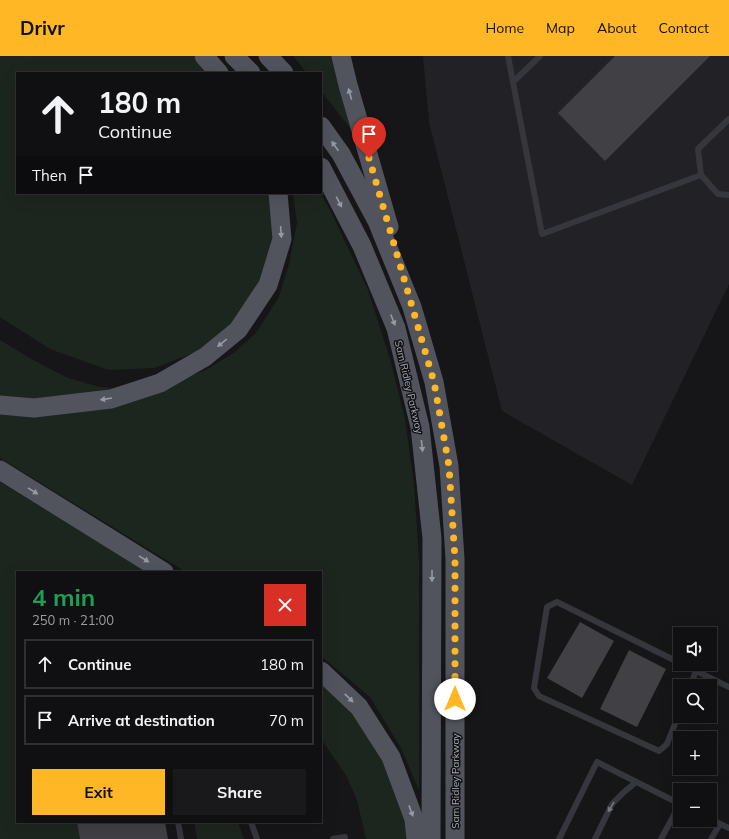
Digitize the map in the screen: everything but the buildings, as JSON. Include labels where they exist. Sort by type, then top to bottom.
[{"type":"main road","points":[[204,56],[218,72]]},
{"type":"main road","points":[[234,56],[250,72]]},
{"type":"main road","points":[[268,56],[283,72]]},
{"type":"main road","points":[[342,56],[348,85],[412,307]]},
{"type":"main road","name":"Sam Ridley Parkway","points":[[322,127],[341,154],[377,221],[412,307],[434,382],[449,466],[455,559],[455,839]]},
{"type":"main road","name":"Sam Ridley Parkway","points":[[322,169],[362,246],[396,328],[420,427],[432,538],[431,839]]},
{"type":"main road","points":[[0,405],[34,408],[110,399],[160,382],[205,357],[238,330],[268,285],[282,238],[278,194]]},
{"type":"main road","points":[[0,470],[162,571]]},
{"type":"main road","points":[[322,672],[359,707],[391,756],[414,819],[416,839]]},
{"type":"lane","points":[[508,56],[542,234],[701,175]]},
{"type":"lane","points":[[513,82],[540,56]]},
{"type":"lane","points":[[729,119],[698,149],[701,175],[718,194],[729,195]]},
{"type":"lane","points":[[673,659],[557,602],[547,607],[534,688],[539,696],[659,751],[667,744],[675,723]]},
{"type":"lane","points":[[693,679],[696,671],[729,687]]},
{"type":"lane","points":[[558,839],[597,762],[673,800]]},
{"type":"lane","points":[[595,839],[612,804],[636,782]]},
{"type":"lane","points":[[662,839],[673,818]]},
{"type":"lane","points":[[717,822],[729,828]]},
{"type":"lane","points":[[178,823],[181,839]]},
{"type":"lane","points":[[251,823],[257,839]]},
{"type":"lane","points":[[712,839],[720,824]]},
{"type":"lane","points":[[333,839],[345,837]]},
{"type":"shaded area","points":[[0,56],[193,56],[206,72],[16,72],[16,194],[272,194],[276,231],[270,265],[235,325],[196,352],[154,368],[109,370],[50,349],[0,317]]},
{"type":"shaded area","points":[[293,56],[332,56],[351,129],[322,92],[322,72],[306,72]]},
{"type":"shaded area","points":[[423,56],[729,56],[729,284],[632,485],[502,411],[429,122]]},
{"type":"shaded area","points":[[293,194],[321,194],[329,208],[368,290],[390,359],[405,419],[414,484],[419,560],[419,790],[401,748],[370,697],[322,657],[322,571],[184,571],[0,458],[0,340],[33,360],[68,378],[100,387],[130,389],[166,386],[206,370],[235,352],[256,333],[279,297],[289,264],[297,223]]},
{"type":"shaded area","points":[[0,482],[147,571],[16,571],[16,823],[77,823],[80,839],[0,839]]},
{"type":"shaded area","points":[[322,681],[364,725],[390,773],[407,826],[408,839],[366,839],[357,800],[347,777],[322,741]]},
{"type":"shaded area","points":[[194,823],[238,823],[244,839],[197,839]]},
{"type":"route","points":[[369,158],[434,382],[449,466],[455,559],[455,699]]}]
